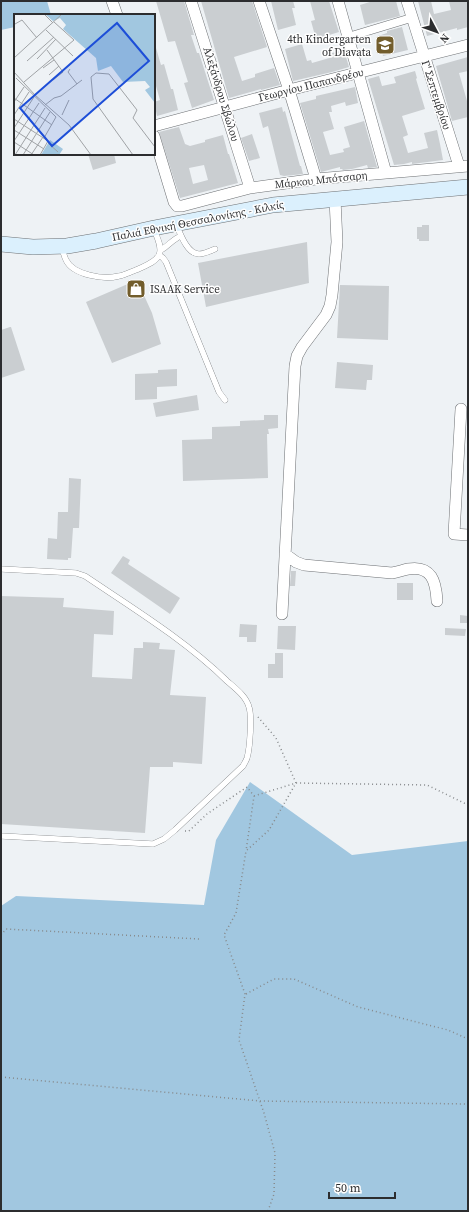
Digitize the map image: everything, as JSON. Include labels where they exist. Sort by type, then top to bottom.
[{"type":"main road","name":"Παλιά Εθνική Θεσσαλονίκης - Κιλκίς","points":[[1,244],[33,247],[84,244],[154,228],[179,230],[262,207],[468,187]]},
{"type":"street","points":[[112,1],[117,14]]},
{"type":"street","name":"Αλεξάνδρου Σβώλου","points":[[191,1],[250,188]]},
{"type":"street","points":[[259,1],[289,90],[316,179]]},
{"type":"street","points":[[338,1],[386,173]]},
{"type":"street","name":"Γ' Σεπτεμβρίου","points":[[407,1],[424,56],[464,166]]},
{"type":"street","points":[[348,37],[411,18]]},
{"type":"street","name":"Γεωργίου Παπανδρέου","points":[[155,126],[468,45]]},
{"type":"street","name":"Μάρκου Μπότσαρη","points":[[155,139],[174,202],[177,206],[250,188],[316,179],[464,166]]},
{"type":"street","points":[[282,614],[295,366],[297,356],[326,315],[330,306],[337,242],[335,199]]},
{"type":"street","points":[[461,408],[454,534],[468,535]]},
{"type":"street","points":[[285,554],[296,562],[304,565],[392,573],[406,569],[422,569],[429,573],[435,581],[437,601]]},
{"type":"lane","points":[[154,228],[160,253],[166,262],[219,392],[225,400]]},
{"type":"lane","points":[[179,230],[186,246],[195,253],[199,254],[215,249]]},
{"type":"lane","points":[[62,246],[66,260],[70,266],[79,272],[106,277],[119,276],[146,266],[154,261],[176,238],[179,230]]},
{"type":"lane","points":[[1,569],[76,573],[85,576],[176,637],[208,662],[244,697],[249,706],[250,714],[250,744],[243,766],[164,839],[152,844],[1,836]]},
{"type":"path","points":[[250,714],[259,718],[276,738],[296,783]]},
{"type":"path","points":[[246,851],[269,830],[296,783]]},
{"type":"path","points":[[254,796],[296,783],[427,785],[468,805]]},
{"type":"path","points":[[175,830],[189,831],[207,814],[248,787],[254,796],[236,913],[224,935],[245,994],[239,1040],[260,1101],[275,1153],[274,1194],[268,1211]]},
{"type":"path","points":[[1,935],[6,929],[199,939]]},
{"type":"path","points":[[245,994],[274,979],[294,979],[358,1007],[448,1030],[468,1039]]},
{"type":"path","points":[[1,1077],[260,1101],[468,1104]]},
{"type":"shaded area","points":[[1,1],[47,1],[51,14],[14,14],[14,27],[1,30]]},
{"type":"shaded area","points":[[250,782],[352,855],[468,841],[468,1211],[1,1211],[1,906],[16,896],[204,905],[216,840]]},
{"type":"building","points":[[156,1],[184,1],[194,35],[191,35],[197,53],[199,53],[214,100],[192,108],[184,83],[188,82],[175,41],[168,42]]},
{"type":"building","points":[[201,1],[252,1],[267,47],[234,57],[242,81],[255,77],[255,74],[274,68],[280,85],[229,98]]},
{"type":"building","points":[[271,1],[293,1],[295,8],[292,8],[296,25],[278,30]]},
{"type":"building","points":[[310,1],[329,1],[339,32],[316,39],[311,21],[315,20]]},
{"type":"building","points":[[373,1],[396,1],[400,16],[365,25],[360,5]]},
{"type":"building","points":[[418,1],[431,1],[434,14],[451,10],[449,1],[468,1],[468,27],[457,30],[457,28],[427,36]]},
{"type":"building","points":[[402,27],[408,50],[383,56],[378,36],[387,33],[387,31]]},
{"type":"building","points":[[302,44],[307,61],[311,60],[312,63],[333,57],[332,53],[344,50],[349,67],[293,81],[285,49]]},
{"type":"building","points":[[155,48],[161,65],[164,64],[171,89],[173,89],[178,110],[157,116],[155,102],[160,100],[155,82]]},
{"type":"building","points":[[468,57],[468,71],[459,73],[468,101],[468,117],[452,121],[436,66]]},
{"type":"building","points":[[415,71],[425,109],[402,116],[408,135],[403,137],[408,153],[428,148],[424,133],[437,130],[443,160],[394,165],[368,79],[379,76],[382,86],[396,83],[394,77]]},
{"type":"building","points":[[355,87],[358,103],[346,106],[345,102],[331,106],[332,112],[329,112],[334,129],[323,132],[330,155],[344,152],[343,149],[350,147],[344,127],[364,121],[377,167],[368,168],[367,165],[343,170],[340,169],[340,167],[321,172],[300,103],[316,99],[316,96]]},
{"type":"building","points":[[282,107],[283,112],[285,111],[303,174],[280,175],[268,126],[263,128],[259,113]]},
{"type":"building","points":[[179,127],[185,144],[190,146],[223,135],[238,183],[180,198],[159,132]],"holes":[[[204,165],[208,180],[193,184],[189,168]]]},
{"type":"building","points":[[252,134],[260,158],[249,161],[241,138]]},
{"type":"building","points":[[88,155],[114,155],[116,163],[93,170]]},
{"type":"building","points":[[422,225],[429,225],[429,241],[419,241],[419,239],[417,239],[417,227],[422,227]]},
{"type":"building","points":[[307,242],[309,283],[206,307],[198,263]]},
{"type":"building","points":[[137,280],[152,313],[161,344],[112,363],[86,302]]},
{"type":"building","points":[[340,285],[389,286],[388,340],[337,338]]},
{"type":"building","points":[[11,327],[25,370],[1,378],[1,330]]},
{"type":"building","points":[[337,362],[373,365],[372,380],[367,380],[366,390],[335,388]]},
{"type":"building","points":[[177,369],[177,386],[157,387],[157,399],[135,400],[135,374],[158,373],[158,370]]},
{"type":"building","points":[[197,395],[199,410],[156,417],[153,403]]},
{"type":"building","points":[[264,415],[278,415],[278,428],[268,429],[269,434],[267,434],[268,478],[183,481],[182,440],[212,439],[212,427],[240,426],[240,421],[264,420]]},
{"type":"building","points":[[69,478],[81,479],[79,528],[73,528],[71,558],[68,558],[68,560],[47,559],[48,538],[57,539],[58,512],[68,512]]},
{"type":"building","points":[[123,556],[130,560],[128,564],[180,598],[170,614],[111,573]]},
{"type":"building","points":[[291,571],[296,571],[295,586],[290,586]]},
{"type":"building","points":[[397,583],[413,583],[413,600],[397,600]]},
{"type":"building","points":[[1,596],[64,598],[63,607],[114,611],[113,635],[94,634],[92,677],[132,679],[134,648],[143,648],[143,642],[160,643],[159,649],[175,650],[170,695],[206,697],[202,764],[173,762],[173,767],[150,767],[145,833],[1,824]]},
{"type":"building","points":[[460,615],[468,616],[468,623],[460,623]]},
{"type":"building","points":[[240,624],[257,625],[256,642],[247,642],[247,637],[239,637]]},
{"type":"building","points":[[278,626],[296,626],[295,650],[277,649]]},
{"type":"building","points":[[445,628],[466,629],[465,636],[445,635]]},
{"type":"building","points":[[275,653],[283,653],[283,678],[268,678],[268,664],[275,664]]},
{"type":"place","name":"4th Kindergarten of Diavata","points":[[385,45]]},
{"type":"place","name":"ISAAK Service","points":[[136,289]]}]
